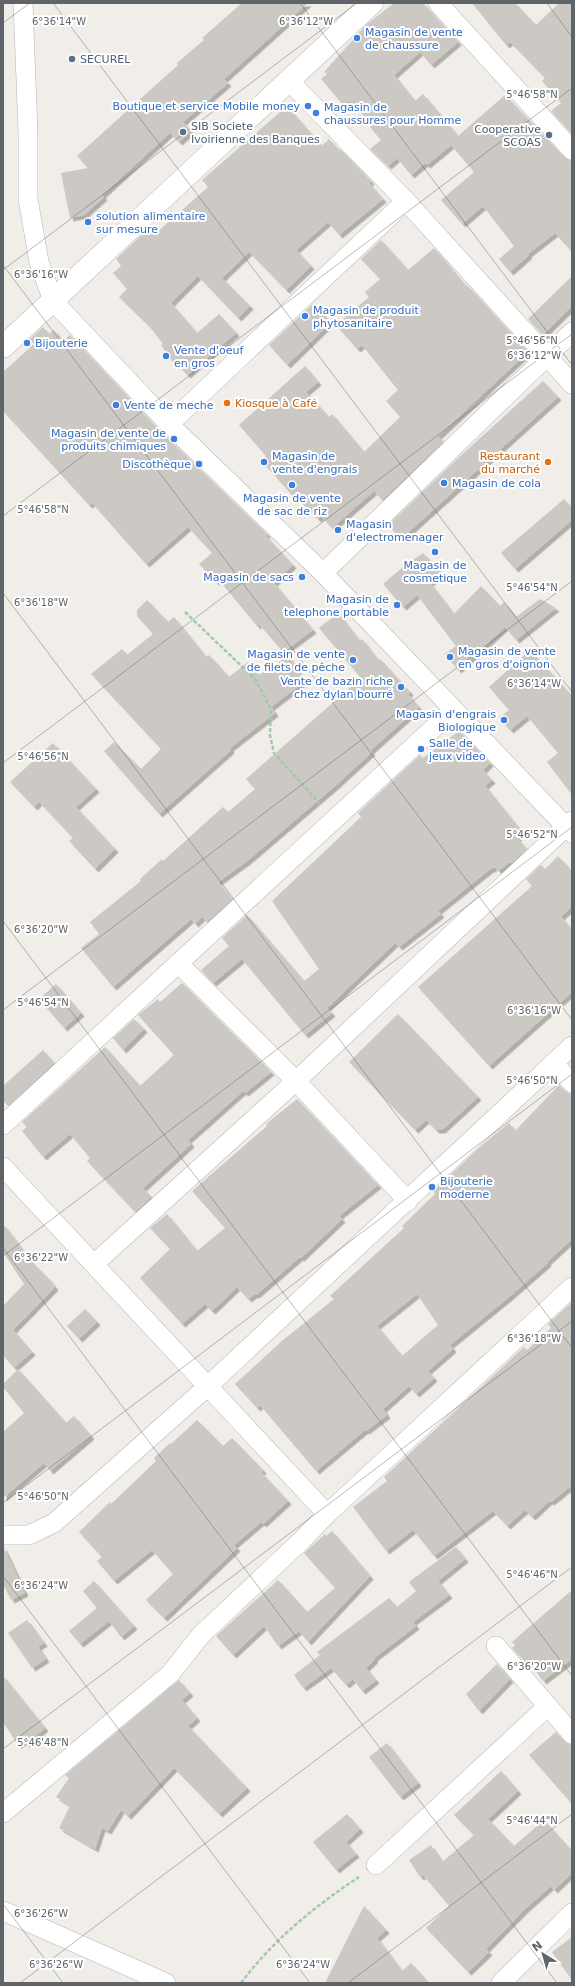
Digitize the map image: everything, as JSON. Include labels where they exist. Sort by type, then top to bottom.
[{"type":"street","points":[[23,3],[28,133],[28,199],[39,262],[53,301],[169,424],[323,573],[453,710],[570,827],[296,1081],[94,1264]]},
{"type":"street","points":[[3,347],[372,3]]},
{"type":"street","points":[[438,3],[572,150]]},
{"type":"street","points":[[289,81],[406,201],[572,384]]},
{"type":"street","points":[[169,424],[406,201]]},
{"type":"street","points":[[323,573],[572,332]]},
{"type":"street","points":[[3,1125],[453,710]]},
{"type":"street","points":[[178,964],[296,1081],[408,1201]]},
{"type":"street","points":[[3,1535],[29,1535],[54,1523],[208,1386],[408,1201],[572,1046]]},
{"type":"street","points":[[553,1063],[572,1083]]},
{"type":"street","points":[[3,1167],[326,1514]]},
{"type":"street","points":[[3,1813],[170,1674],[201,1635],[297,1545],[326,1514],[572,1287]]},
{"type":"street","points":[[496,1646],[572,1734]]},
{"type":"street","points":[[376,1865],[548,1706]]},
{"type":"street","points":[[3,1911],[166,1983]]},
{"type":"street","points":[[501,1983],[572,1913]]},
{"type":"path","points":[[185,612],[255,679],[271,709],[270,735],[274,753],[334,820]]},
{"type":"path","points":[[241,1983],[251,1970],[311,1910],[376,1865]]},
{"type":"building","points":[[242,3],[308,3],[224,79],[228,83],[183,122],[191,131],[179,142],[170,133],[102,195],[104,197],[84,215],[70,218],[61,173],[88,168],[77,156],[178,65],[177,63],[204,40],[202,38]]},
{"type":"building","points":[[394,3],[423,3],[458,42],[431,65],[420,52],[394,75],[415,101],[423,94],[458,136],[505,95],[564,157],[572,161],[572,252],[555,233],[528,254],[529,255],[510,272],[499,259],[514,246],[483,206],[462,224],[441,200],[474,172],[451,145],[427,165],[425,163],[411,175],[397,158],[388,166],[370,149],[381,140],[370,127],[372,125],[350,101],[344,106],[321,79],[327,74],[324,72],[366,25]]},
{"type":"building","points":[[472,3],[515,3],[536,25],[559,3],[572,3],[572,134],[551,111],[561,103],[542,81],[545,78],[510,42],[506,45]]},
{"type":"building","points":[[287,106],[322,146],[329,139],[339,150],[340,149],[371,181],[369,183],[383,199],[339,235],[328,222],[296,250],[311,266],[286,290],[249,252],[222,278],[250,306],[238,318],[198,276],[171,303],[197,333],[219,314],[236,333],[187,375],[176,362],[174,364],[161,345],[163,344],[150,327],[119,297],[127,289],[113,273],[121,266],[116,259],[149,228],[155,234],[208,187],[202,180]]},
{"type":"building","points":[[381,240],[408,270],[434,248],[466,286],[468,286],[528,352],[438,436],[443,442],[382,500],[374,491],[332,528],[321,516],[318,519],[291,492],[290,493],[261,460],[266,456],[239,425],[305,366],[318,382],[306,392],[329,417],[332,414],[364,452],[400,417],[386,401],[398,390],[362,345],[357,349],[336,325],[369,297],[365,292],[380,279],[361,259]]},
{"type":"building","points":[[572,276],[572,306],[543,335],[528,319]]},
{"type":"building","points":[[313,304],[331,322],[287,365],[269,345]]},
{"type":"building","points":[[43,327],[49,334],[54,330],[63,341],[70,335],[161,432],[267,534],[266,536],[293,565],[274,583],[313,630],[283,652],[259,624],[257,626],[219,580],[216,582],[199,564],[212,553],[188,527],[146,564],[92,503],[89,505],[3,411],[3,372],[34,344],[30,339]]},
{"type":"building","points":[[543,381],[558,397],[401,539],[388,525],[458,458]]},
{"type":"building","points":[[564,499],[572,508],[572,520],[515,569],[501,553]]},
{"type":"building","points":[[423,553],[441,573],[430,583],[454,614],[481,586],[500,606],[504,602],[516,617],[540,599],[556,608],[516,640],[505,627],[458,670],[445,654],[456,646],[417,595],[403,607],[383,584]]},
{"type":"building","points":[[147,600],[168,622],[174,617],[206,657],[209,655],[229,677],[248,662],[259,675],[288,656],[305,681],[271,707],[275,713],[230,748],[231,750],[159,814],[104,751],[114,742],[141,769],[161,749],[91,674],[122,649],[127,655],[153,634],[137,616],[137,610]]},
{"type":"building","points":[[338,613],[360,641],[362,639],[378,660],[380,659],[410,692],[408,694],[419,707],[370,751],[372,752],[335,786],[246,862],[218,882],[232,899],[207,922],[202,917],[195,924],[191,919],[113,987],[81,948],[99,934],[90,922],[141,881],[140,879],[162,859],[163,861],[223,807],[228,812],[255,789],[246,779],[361,678],[319,628]]},
{"type":"building","points":[[530,650],[572,696],[572,795],[547,762],[558,753],[527,716],[510,730],[499,718],[509,710],[489,687]]},
{"type":"building","points":[[459,731],[490,763],[483,770],[492,780],[485,786],[523,833],[517,838],[527,849],[511,863],[510,862],[498,871],[495,867],[489,870],[438,911],[441,914],[399,947],[395,943],[327,1008],[332,1013],[305,1035],[242,959],[213,983],[201,970],[229,946],[222,938],[247,915],[304,981],[319,969],[272,901],[361,817],[358,813],[420,755],[423,758]]},
{"type":"building","points":[[53,743],[96,789],[76,807],[115,849],[95,869],[69,841],[73,838],[39,802],[34,807],[10,782]]},
{"type":"building","points":[[558,856],[572,871],[572,906],[561,917],[572,930],[572,992],[489,1066],[418,987],[532,886],[526,879],[541,865],[545,869]]},
{"type":"building","points":[[182,983],[271,1072],[245,1093],[243,1091],[188,1140],[191,1144],[143,1188],[151,1197],[135,1212],[87,1161],[90,1158],[70,1134],[43,1157],[22,1131],[27,1127],[22,1122],[105,1047],[140,1086],[174,1055],[138,1015],[158,999],[160,1002]]},
{"type":"building","points":[[56,984],[81,1013],[64,1028],[39,999]]},
{"type":"building","points":[[398,1014],[478,1097],[442,1130],[436,1130],[426,1120],[415,1130],[349,1062]]},
{"type":"building","points":[[134,1019],[144,1029],[123,1050],[113,1038]]},
{"type":"building","points":[[43,1050],[54,1063],[8,1106],[3,1100],[3,1086]]},
{"type":"building","points":[[559,1085],[564,1091],[572,1094],[572,1239],[547,1262],[548,1263],[509,1297],[450,1345],[453,1349],[428,1371],[434,1378],[416,1394],[409,1386],[383,1409],[387,1415],[366,1431],[365,1430],[316,1471],[260,1405],[257,1408],[235,1384],[283,1340],[334,1299],[330,1296],[404,1228],[402,1226],[435,1194],[433,1191],[482,1145],[509,1123],[515,1131]],"holes":[[[417,1294],[438,1325],[402,1356],[377,1326]]]},
{"type":"building","points":[[297,1099],[378,1185],[339,1216],[342,1219],[301,1258],[300,1257],[256,1295],[255,1294],[248,1299],[237,1287],[212,1311],[205,1304],[182,1324],[140,1278],[170,1249],[150,1228],[167,1214],[197,1251],[225,1228],[192,1191],[267,1126],[266,1124]]},
{"type":"building","points":[[3,1224],[32,1262],[55,1287],[13,1330],[32,1352],[14,1368],[3,1355],[3,1306],[24,1284],[3,1252]]},
{"type":"building","points":[[572,1302],[572,1485],[551,1502],[549,1501],[532,1517],[525,1510],[507,1526],[493,1511],[434,1556],[413,1530],[386,1551],[353,1507],[387,1481],[384,1477],[524,1347],[527,1350],[551,1328],[548,1324]]},
{"type":"building","points":[[85,1309],[97,1322],[79,1339],[67,1326]]},
{"type":"building","points":[[18,1369],[66,1423],[74,1416],[91,1436],[50,1471],[44,1463],[3,1498],[3,1432],[24,1413],[3,1387],[3,1384]]},
{"type":"building","points":[[197,1420],[223,1446],[232,1438],[263,1470],[261,1472],[288,1501],[263,1524],[261,1522],[234,1545],[237,1548],[164,1618],[146,1600],[173,1574],[152,1550],[114,1581],[97,1561],[102,1557],[79,1532],[156,1461],[154,1458]]},
{"type":"building","points":[[332,1531],[370,1576],[308,1642],[299,1631],[278,1646],[264,1626],[233,1655],[216,1636],[278,1580],[307,1612],[335,1588],[304,1553],[325,1534],[326,1536]]},
{"type":"building","points":[[3,1546],[25,1593],[11,1600],[3,1584]]},
{"type":"building","points":[[456,1547],[465,1559],[438,1581],[449,1595],[413,1622],[416,1626],[374,1658],[375,1659],[366,1668],[376,1680],[362,1691],[353,1679],[346,1685],[331,1668],[303,1688],[294,1675],[320,1655],[317,1652],[389,1598],[397,1607],[416,1591],[409,1582]]},
{"type":"building","points":[[94,1581],[134,1626],[121,1637],[109,1621],[80,1644],[69,1631],[97,1608],[83,1591]]},
{"type":"building","points":[[572,1590],[572,1659],[543,1681],[528,1661],[526,1663],[512,1648],[515,1645],[512,1642]]},
{"type":"building","points":[[27,1620],[44,1643],[38,1647],[46,1659],[32,1668],[8,1633]]},
{"type":"building","points":[[497,1664],[510,1679],[479,1711],[466,1694]]},
{"type":"building","points":[[3,1676],[45,1728],[26,1744],[24,1741],[18,1745],[3,1722]]},
{"type":"building","points":[[179,1680],[190,1693],[182,1700],[197,1718],[188,1726],[247,1788],[219,1814],[174,1768],[128,1816],[121,1810],[108,1831],[102,1828],[95,1849],[59,1828],[70,1806],[56,1797],[69,1778],[65,1775]]},
{"type":"building","points":[[556,1732],[564,1741],[572,1745],[572,1804],[529,1755]]},
{"type":"building","points":[[387,1743],[418,1783],[400,1797],[369,1757]]},
{"type":"building","points":[[501,1771],[518,1791],[488,1819],[514,1846],[544,1820],[572,1851],[572,1873],[554,1890],[551,1886],[525,1909],[486,1949],[489,1952],[468,1972],[426,1928],[449,1906],[423,1875],[420,1877],[409,1860],[431,1845],[442,1862],[474,1835],[454,1815]]},
{"type":"building","points":[[347,1814],[360,1829],[346,1842],[356,1854],[336,1870],[313,1842]]},
{"type":"building","points":[[364,1906],[386,1930],[377,1938],[402,1971],[411,1963],[429,1983],[325,1983]]},
{"type":"building","points":[[572,1937],[572,1980],[552,1952]]},
{"type":"place","name":"Magasin de vente de chaussure","points":[[357,38]]},
{"type":"place","name":"SECUREL","points":[[72,59]]},
{"type":"place","name":"Boutique et service Mobile money","points":[[308,106]]},
{"type":"place","name":"Magasin de chaussures pour Homme","points":[[316,113]]},
{"type":"place","name":"SIB Societe Ivoirienne des Banques","points":[[183,132]]},
{"type":"place","name":"Cooperative SCOAS","points":[[549,135]]},
{"type":"place","name":"solution alimentaire sur mesure","points":[[88,222]]},
{"type":"place","name":"Magasin de produit phytosanitaire","points":[[305,316]]},
{"type":"place","name":"Bijouterie","points":[[27,343]]},
{"type":"place","name":"Vente d'oeuf en gros","points":[[166,356]]},
{"type":"place","name":"Kiosque à Café","points":[[227,403]]},
{"type":"place","name":"Vente de meche","points":[[116,405]]},
{"type":"place","name":"Magasin de vente de produits chimiques","points":[[174,439]]},
{"type":"place","name":"Magasin de vente d'engrais","points":[[264,462]]},
{"type":"place","name":"Restaurant du marché","points":[[548,462]]},
{"type":"place","name":"Discothèque","points":[[199,464]]},
{"type":"place","name":"Magasin de cola","points":[[444,483]]},
{"type":"place","name":"Magasin de vente de sac de riz","points":[[292,485]]},
{"type":"place","name":"Magasin d'electromenager","points":[[338,530]]},
{"type":"place","name":"Magasin de cosmetique","points":[[435,552]]},
{"type":"place","name":"Magasin de sacs","points":[[302,577]]},
{"type":"place","name":"Magasin de telephone portable","points":[[397,605]]},
{"type":"place","name":"Magasin de vente en gros d'oignon","points":[[450,657]]},
{"type":"place","name":"Magasin de vente de filets de pêche","points":[[353,660]]},
{"type":"place","name":"Vente de bazin riche chez dylan bourré","points":[[401,687]]},
{"type":"place","name":"Magasin d'engrais Biologique","points":[[504,720]]},
{"type":"place","name":"Salle de jeux video","points":[[421,749]]},
{"type":"place","name":"Bijouterie moderne","points":[[432,1187]]}]
